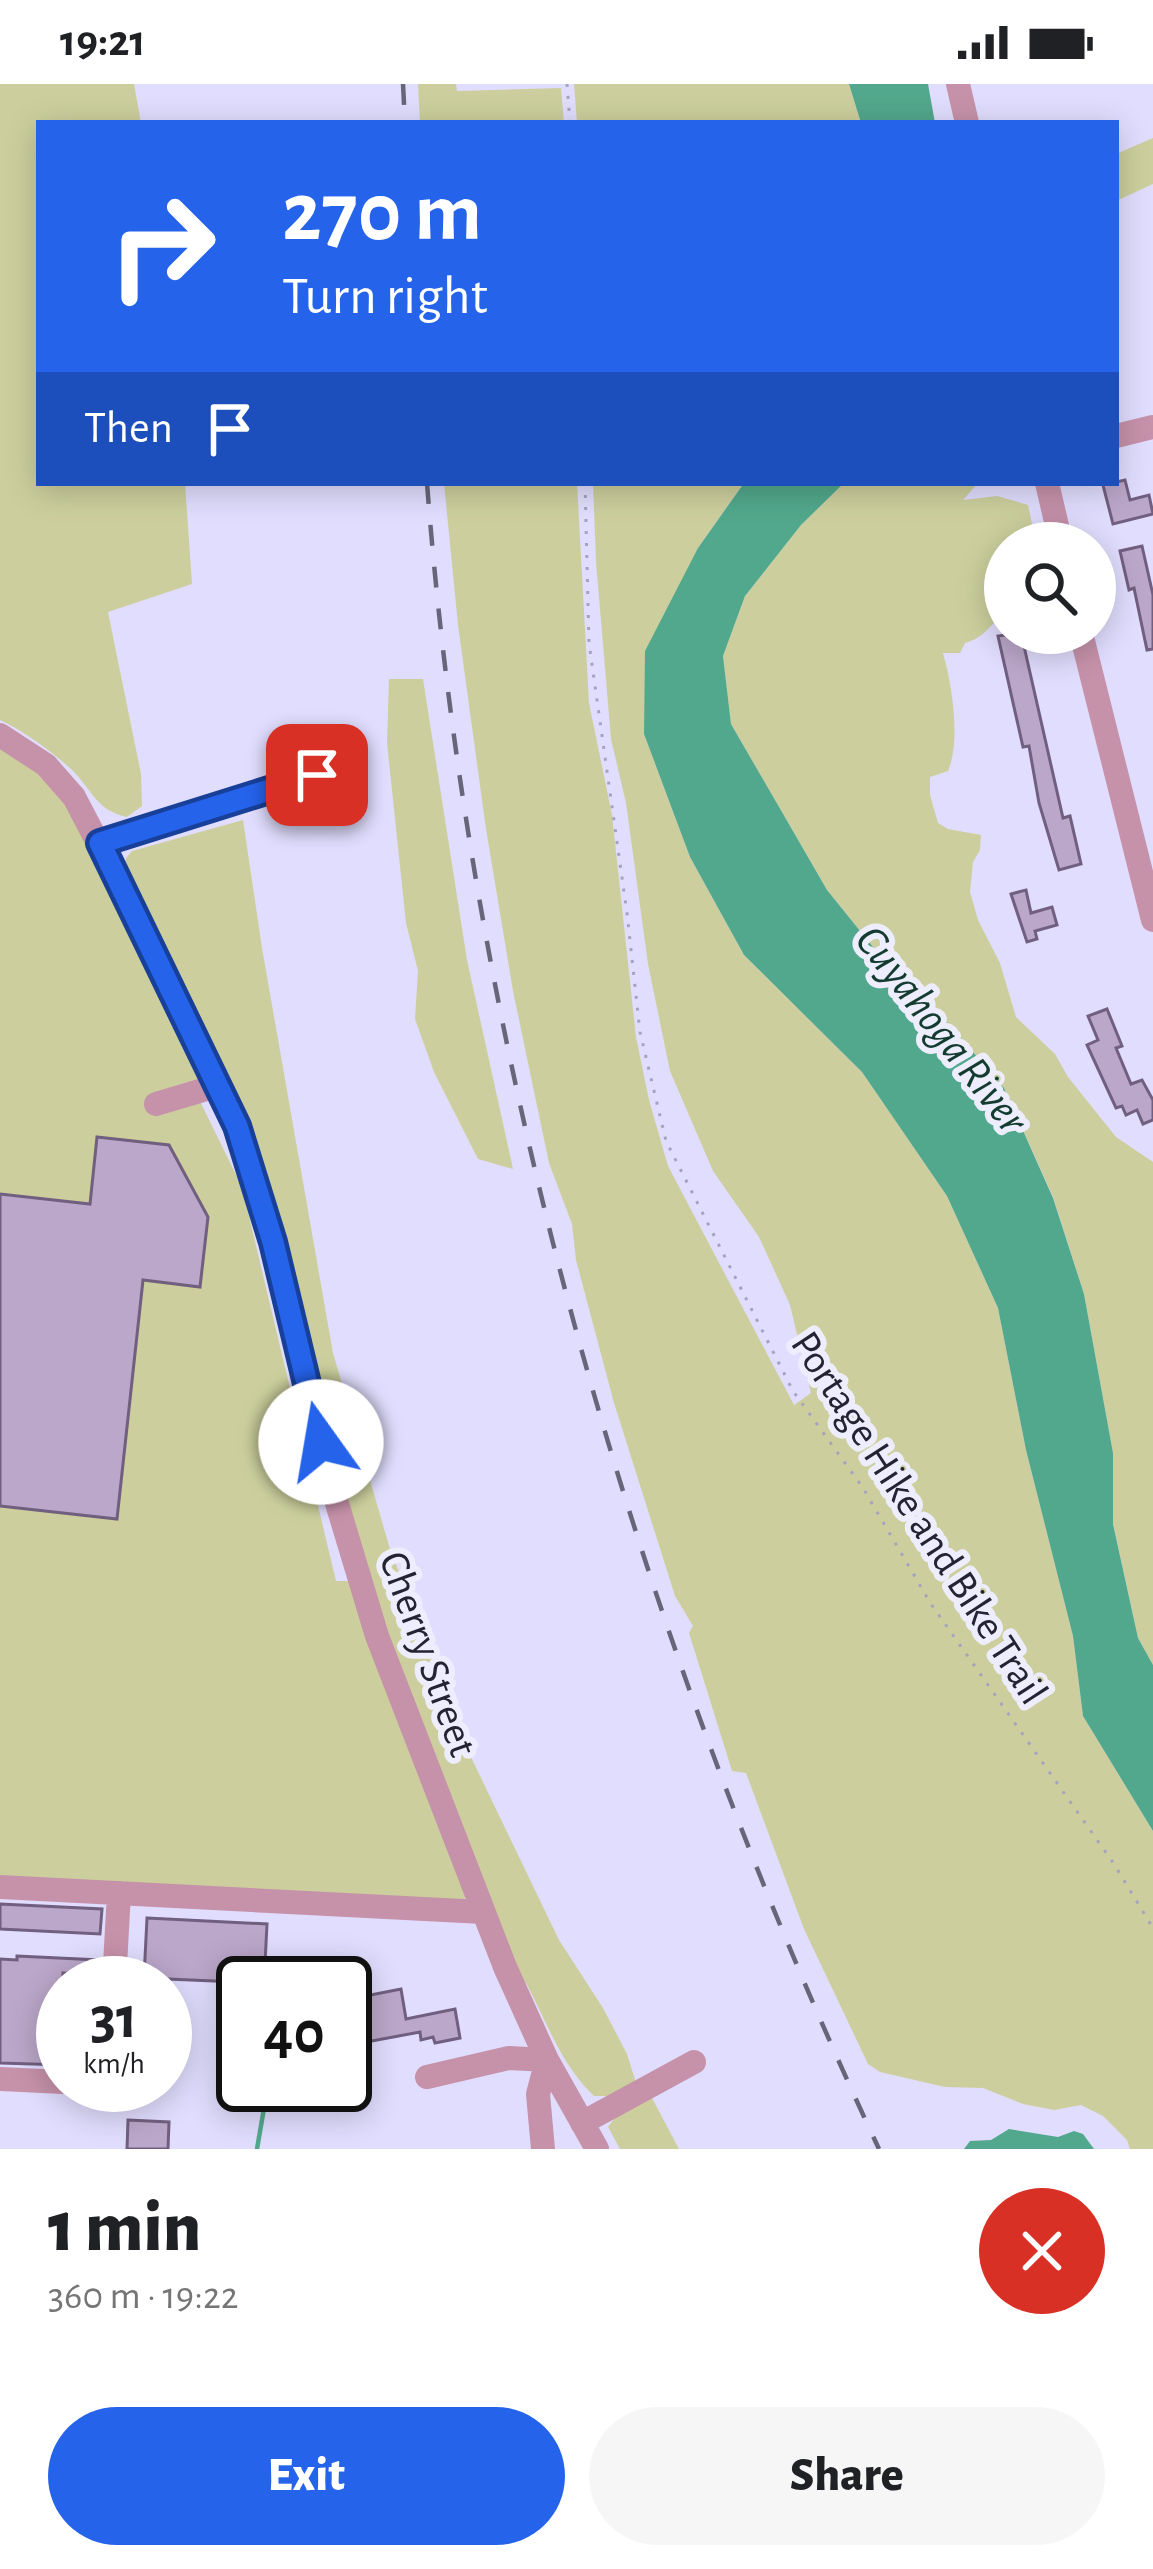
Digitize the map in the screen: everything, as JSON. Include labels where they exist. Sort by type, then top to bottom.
[{"type":"street","points":[[958,84],[967,120]]},
{"type":"street","points":[[1119,435],[1153,427]]},
{"type":"street","points":[[1047,486],[1055,522]]},
{"type":"street","points":[[1087,654],[1153,920]]},
{"type":"street","name":"Cherry Street","points":[[0,735],[29,751],[63,783],[100,843],[220,1085],[262,1203],[359,1583],[483,1912],[547,2060],[597,2149]]},
{"type":"street","points":[[100,843],[317,775]]},
{"type":"street","points":[[156,1104],[220,1085]]},
{"type":"street","points":[[0,1887],[483,1912]]},
{"type":"street","points":[[116,1956],[119,1893]]},
{"type":"street","points":[[427,2077],[509,2058],[547,2060],[538,2093],[543,2149]]},
{"type":"street","points":[[583,2123],[694,2062]]},
{"type":"street","points":[[0,2079],[36,2081]]},
{"type":"path","points":[[567,84],[570,120]]},
{"type":"path","name":"Portage Hike and Bike Trail","points":[[585,486],[589,643],[640,1032],[666,1141],[794,1391],[863,1488],[931,1604],[1114,1864],[1153,1928]]},
{"type":"shaded area","points":[[0,84],[134,84],[140,120],[36,120],[36,486],[185,486],[192,584],[108,612],[141,774],[142,806],[127,817],[108,810],[63,762],[0,720]]},
{"type":"shaded area","points":[[418,84],[456,84],[457,91],[561,88],[564,120],[420,120]]},
{"type":"shaded area","points":[[574,84],[849,84],[860,120],[577,120]]},
{"type":"shaded area","points":[[1153,138],[1153,184],[1119,200],[1119,153]]},
{"type":"shaded area","points":[[444,486],[577,486],[589,703],[612,815],[636,1037],[649,1100],[668,1166],[794,1405],[811,1393],[790,1305],[759,1237],[713,1171],[670,1071],[611,739],[596,562],[593,486],[742,486],[698,548],[644,734],[690,857],[744,955],[862,1072],[947,1196],[998,1308],[1026,1450],[1073,1636],[1083,1716],[1153,1831],[1153,2149],[1130,2149],[1103,2116],[1081,2105],[1054,2110],[983,2088],[945,2087],[880,2072],[868,2064],[804,1929],[746,1773],[732,1771],[689,1633],[693,1626],[675,1596],[614,1403],[576,1260],[572,1224],[549,1163],[513,991],[458,625]]},
{"type":"shaded area","points":[[841,486],[975,486],[963,500],[997,496],[1028,505],[1032,522],[984,522],[984,632],[965,643],[960,653],[943,653],[952,696],[954,744],[948,771],[930,777],[930,795],[938,823],[981,835],[970,892],[1000,963],[1016,1017],[1055,1054],[1116,1137],[1153,1162],[1153,1665],[1138,1638],[1113,1523],[1113,1453],[1084,1294],[1053,1197],[1004,1088],[934,1007],[890,968],[827,890],[731,724],[723,656],[745,596],[801,525]]},
{"type":"shaded area","points":[[389,679],[423,679],[467,960],[513,1169],[478,1159],[434,1072],[415,1019],[418,971],[406,923],[387,743]]},
{"type":"shaded area","points":[[0,747],[44,777],[85,831],[203,1075],[194,1089],[242,1187],[336,1581],[352,1581],[468,1897],[456,1903],[0,1878]]},
{"type":"shaded area","points":[[243,820],[333,1353],[390,1549],[470,1755],[559,1940],[627,2054],[636,2083],[610,2096],[594,2096],[582,2084],[526,1983],[515,1978],[382,1632],[294,1301],[124,869],[132,851]]},
{"type":"shaded area","points":[[652,2098],[679,2149],[620,2149],[608,2127],[619,2112]]},
{"type":"water","points":[[849,84],[928,84],[934,120],[860,120]]},
{"type":"water","name":"Cuyahoga River","points":[[742,486],[841,486],[801,525],[745,596],[723,656],[731,724],[827,890],[890,968],[934,1007],[1004,1088],[1053,1198],[1084,1294],[1113,1453],[1113,1524],[1138,1638],[1153,1665],[1153,1831],[1083,1716],[1073,1636],[1026,1450],[998,1308],[947,1196],[862,1072],[744,955],[690,857],[644,734],[645,651],[698,548]]},
{"type":"water","points":[[1009,2129],[1058,2137],[1074,2131],[1083,2134],[1094,2149],[964,2149],[970,2141],[991,2140]]},
{"type":"building","points":[[1125,480],[1130,500],[1149,495],[1153,514],[1112,522],[1103,486],[1119,486]]},
{"type":"building","points":[[1142,546],[1153,595],[1153,649],[1147,650],[1134,588],[1129,590],[1120,551]]},
{"type":"building","points":[[1002,654],[1026,654],[1063,818],[1070,816],[1081,864],[1059,870],[1039,803],[1029,746],[1023,747]]},
{"type":"building","points":[[1026,890],[1031,913],[1052,907],[1057,925],[1035,931],[1037,939],[1027,942],[1011,894]]},
{"type":"building","points":[[1107,1009],[1131,1084],[1142,1080],[1153,1100],[1153,1120],[1143,1124],[1137,1110],[1126,1115],[1122,1106],[1116,1108],[1087,1045],[1098,1040],[1088,1016]]},
{"type":"building","points":[[97,1137],[169,1145],[208,1217],[200,1287],[143,1280],[117,1519],[0,1506],[0,1194],[90,1204]]},
{"type":"building","points":[[0,1904],[102,1909],[100,1934],[0,1929]]},
{"type":"building","points":[[147,1918],[267,1924],[265,1956],[216,1956],[216,1981],[192,1980],[192,1956],[145,1956]]},
{"type":"building","points":[[17,1956],[36,1957],[36,2064],[0,2063],[0,1959],[17,1960]]},
{"type":"building","points":[[401,1989],[406,2019],[455,2009],[460,2038],[435,2043],[433,2037],[421,2040],[420,2032],[372,2041],[372,1995]]},
{"type":"building","points":[[128,2120],[169,2122],[168,2149],[127,2149]]},
{"type":"waterway","points":[[257,2149],[263,2112]]},
{"type":"railway","points":[[403,84],[405,120]]},
{"type":"railway","points":[[427,486],[449,699],[482,913],[525,1126],[578,1336],[640,1544],[711,1749],[791,1951],[879,2149]]},
{"type":"route","points":[[317,775],[100,843],[237,1126],[273,1242],[321,1442]]}]
